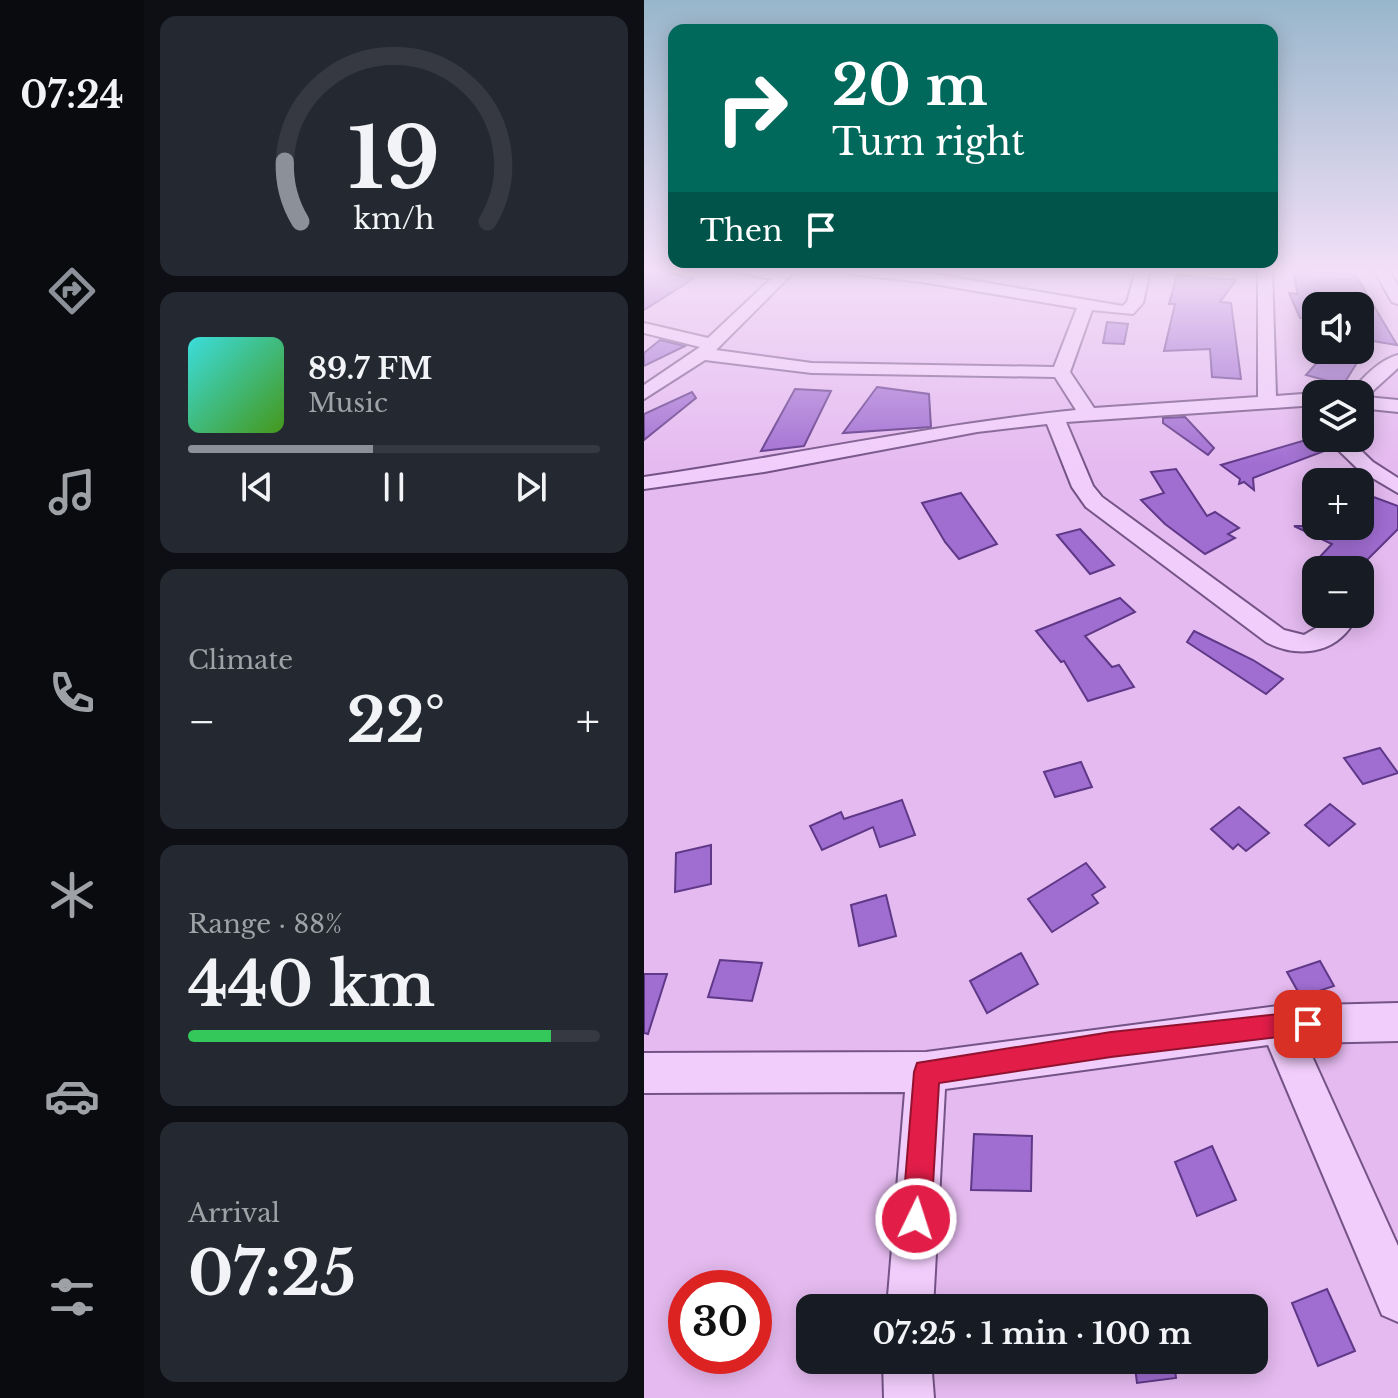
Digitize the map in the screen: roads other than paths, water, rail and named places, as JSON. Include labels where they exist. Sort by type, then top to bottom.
[{"type":"street","points":[[665,335],[706,349],[812,368],[1061,372]]},
{"type":"street","points":[[644,393],[720,335]]},
{"type":"street","points":[[1061,372],[1075,335]]},
{"type":"street","points":[[1266,335],[1267,403]]},
{"type":"street","points":[[1371,380],[1398,360]]},
{"type":"street","points":[[1061,372],[1089,414]]},
{"type":"street","points":[[1295,400],[1302,406]]},
{"type":"street","points":[[644,483],[764,466],[977,426],[1089,414],[1302,400]]},
{"type":"street","points":[[1374,403],[1398,406]]},
{"type":"street","points":[[1055,420],[1083,487],[1094,502],[1290,645],[1305,645],[1332,628]]},
{"type":"street","points":[[1351,452],[1398,487]]},
{"type":"street","points":[[644,1073],[926,1072],[1278,1025],[1398,1022]]},
{"type":"street","points":[[1278,1025],[1398,1299]]},
{"type":"street","points":[[911,1294],[926,1072]]},
{"type":"street","points":[[908,1374],[909,1398]]}]
